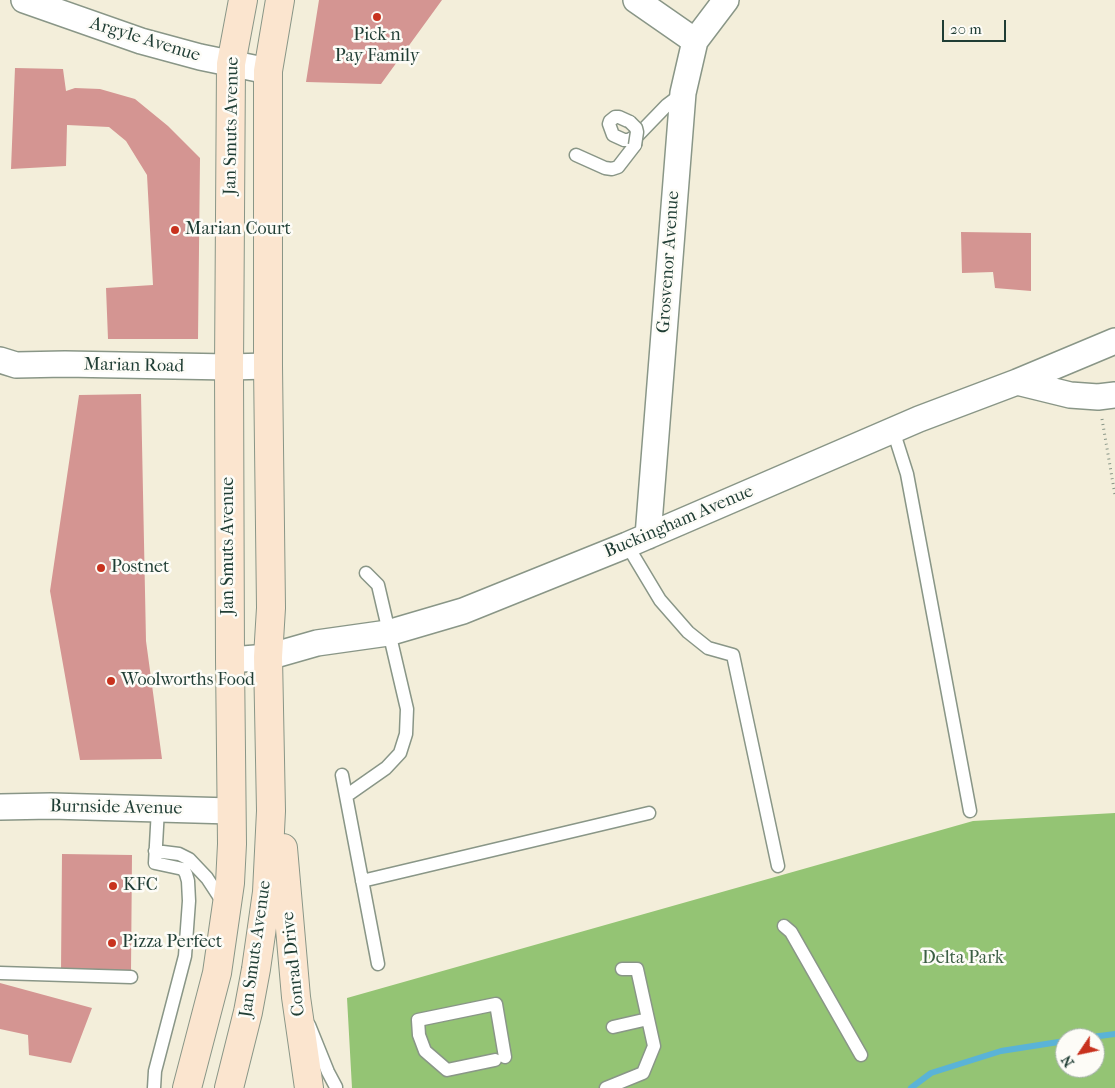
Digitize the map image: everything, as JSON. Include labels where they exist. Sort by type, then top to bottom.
[{"type":"main road","name":"Jan Smuts Avenue","points":[[187,1088],[217,973],[231,864],[229,367],[232,64],[243,0]]},
{"type":"main road","name":"Jan Smuts Avenue","points":[[229,1088],[248,1012],[256,969],[266,892],[271,811],[268,657],[271,608],[268,366],[268,71],[280,0]]},
{"type":"main road","points":[[231,811],[271,811]]},
{"type":"main road","name":"Conrad Drive","points":[[271,811],[283,847],[296,997],[331,1088]]},
{"type":"street","name":"Argyle Avenue","points":[[24,0],[141,42],[268,71]]},
{"type":"street","points":[[636,0],[695,41]]},
{"type":"street","name":"Grosvenor Avenue","points":[[638,541],[683,92],[695,41],[726,0]]},
{"type":"street","name":"Buckingham Avenue","points":[[230,660],[268,657],[317,643],[388,633],[463,611],[638,541],[893,430],[1017,382],[1115,341]]},
{"type":"street","name":"Marian Road","points":[[0,360],[16,365],[268,366]]},
{"type":"street","points":[[1017,382],[1070,395],[1107,396]]},
{"type":"street","name":"Burnside Avenue","points":[[0,807],[51,806],[231,811]]},
{"type":"lane","points":[[576,155],[605,168],[612,169],[618,166],[635,145],[637,132],[630,122],[619,117],[615,117],[610,121],[610,130],[614,135],[621,140],[629,140],[639,134],[667,105],[683,92]]},
{"type":"lane","points":[[893,430],[907,474],[970,811]]},
{"type":"lane","points":[[638,541],[660,600],[688,632],[708,648],[733,655],[778,866]]},
{"type":"lane","points":[[346,796],[386,768],[400,753],[406,734],[407,709],[378,586],[366,573]]},
{"type":"lane","points":[[342,775],[378,964]]},
{"type":"lane","points":[[154,1088],[155,1071],[185,956],[188,901],[188,881],[183,869],[155,863],[158,809]]},
{"type":"lane","points":[[362,881],[649,813]]},
{"type":"lane","points":[[155,851],[179,854],[189,859],[207,878],[226,907]]},
{"type":"lane","points":[[784,926],[791,932],[861,1055]]},
{"type":"lane","points":[[606,1088],[643,1073],[654,1046],[637,969],[622,969]]},
{"type":"lane","points":[[0,973],[131,977]]},
{"type":"lane","points":[[496,1004],[500,1058],[448,1070],[425,1051],[419,1035],[418,1020],[496,1004]]},
{"type":"lane","points":[[613,1027],[648,1019]]},
{"type":"path","points":[[1107,396],[1115,495]]},
{"type":"green space","name":"Delta Park","points":[[1115,813],[1115,1088],[352,1088],[347,998],[973,821]]},
{"type":"building","points":[[319,0],[442,0],[381,84],[306,82]]},
{"type":"building","name":"Marian Court","points":[[15,68],[63,69],[66,91],[75,88],[100,89],[135,99],[168,126],[200,158],[198,339],[108,339],[106,288],[153,285],[147,175],[126,141],[109,127],[67,125],[66,166],[11,169]]},
{"type":"building","points":[[961,232],[1031,233],[1031,291],[995,288],[993,272],[962,273]]},
{"type":"building","points":[[141,394],[146,641],[162,759],[80,760],[50,591],[79,395]]},
{"type":"building","points":[[62,854],[132,855],[131,971],[61,971]]},
{"type":"building","points":[[0,983],[92,1008],[71,1063],[29,1055],[28,1035],[0,1029]]},
{"type":"waterway","points":[[1105,1035],[1115,1034]]},
{"type":"waterway","points":[[911,1088],[931,1073],[1001,1051],[1055,1043]]},
{"type":"place","name":"Pick n Pay Family","points":[[377,17]]},
{"type":"place","name":"Marian Court","points":[[175,230]]},
{"type":"place","name":"Postnet","points":[[101,568]]},
{"type":"place","name":"Woolworths Food","points":[[111,681]]},
{"type":"place","name":"KFC","points":[[113,886]]},
{"type":"place","name":"Pizza Perfect","points":[[112,943]]}]
